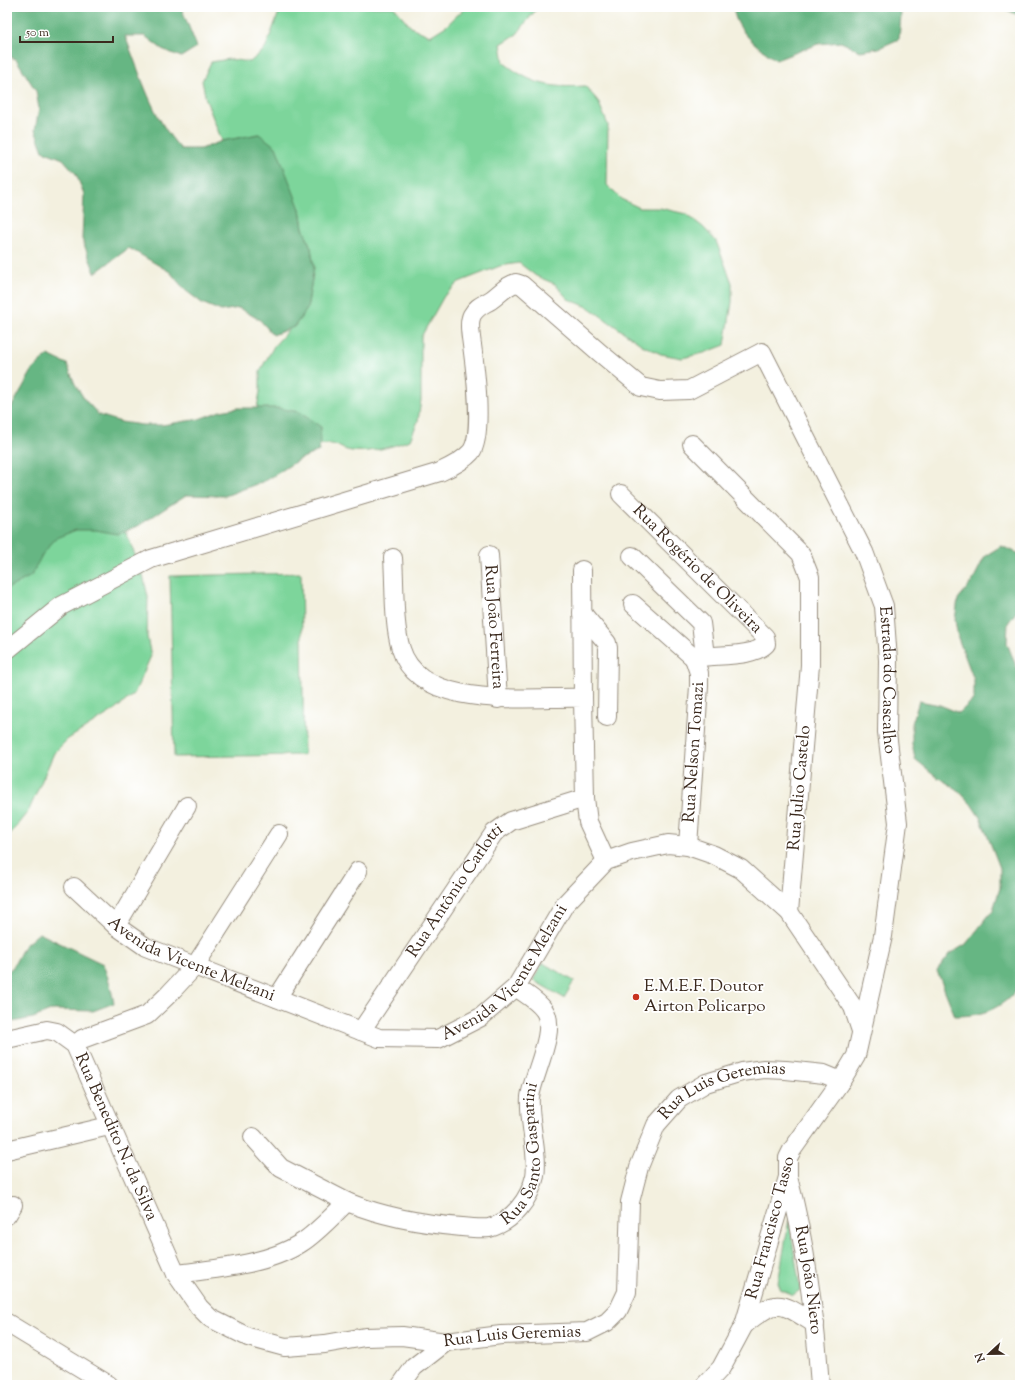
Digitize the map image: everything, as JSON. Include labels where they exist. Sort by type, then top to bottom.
[{"type":"street","name":"Estrada do Cascalho","points":[[7,650],[61,606],[151,559],[440,472],[452,466],[471,451],[475,441],[478,392],[470,329],[472,316],[480,305],[490,301],[508,286],[516,283],[522,285],[598,352],[641,387],[660,391],[689,390],[762,352],[864,552],[884,606],[888,660],[887,732],[898,823],[883,936],[861,1031]]},
{"type":"street","name":"Rua Julio Castelo","points":[[692,444],[801,554],[810,578],[810,665],[789,912]]},
{"type":"street","name":"Rua Rogério de Oliveira","points":[[621,494],[765,637],[766,644],[761,649],[751,652],[700,657]]},
{"type":"street","name":"Rua João Ferreira","points":[[489,555],[498,699]]},
{"type":"street","name":"Rua Nelson Tomazi","points":[[632,556],[701,623],[699,686],[688,846]]},
{"type":"street","points":[[393,558],[398,637],[401,651],[410,666],[420,676],[445,690],[498,699],[582,698]]},
{"type":"street","points":[[582,570],[582,698],[585,798],[588,822],[606,861]]},
{"type":"street","points":[[633,604],[700,657]]},
{"type":"street","points":[[582,613],[607,643],[607,717]]},
{"type":"street","name":"Rua Antônio Carlotti","points":[[361,1030],[494,833],[511,821],[585,798]]},
{"type":"street","points":[[116,926],[187,806]]},
{"type":"street","points":[[75,1045],[82,1039],[147,1015],[195,966],[279,834]]},
{"type":"street","name":"Avenida Vicente Melzani","points":[[74,887],[116,926],[146,948],[379,1038],[438,1039],[482,1017],[516,987],[565,904],[606,861],[632,852],[668,844],[688,846],[714,855],[741,869],[789,912],[850,1002],[861,1031]]},
{"type":"street","points":[[278,998],[358,871]]},
{"type":"street","name":"Rua Santo Gasparini","points":[[253,1137],[281,1168],[348,1202],[383,1215],[436,1225],[490,1228],[500,1223],[514,1214],[526,1200],[535,1175],[530,1098],[538,1063],[548,1040],[548,1024],[544,1011],[531,997],[516,987]]},
{"type":"street","name":"Rua Benedito N. da Silva","points":[[7,1039],[47,1030],[53,1031],[75,1045],[109,1126],[176,1274]]},
{"type":"street","name":"Rua Francisco Tasso","points":[[705,1385],[721,1368],[744,1325],[788,1177],[788,1158],[792,1150],[841,1081],[856,1056],[861,1031]]},
{"type":"street","name":"Rua Luis Geremias","points":[[176,1274],[199,1307],[210,1318],[248,1337],[285,1347],[325,1344],[372,1337],[402,1336],[446,1342],[501,1335],[587,1332],[607,1322],[618,1311],[627,1292],[630,1202],[639,1167],[656,1125],[679,1099],[706,1082],[742,1072],[764,1069],[824,1074],[841,1081]]},
{"type":"street","points":[[7,1150],[109,1126]]},
{"type":"street","name":"Rua João Niero","points":[[788,1177],[798,1214],[815,1324],[820,1385]]},
{"type":"street","points":[[176,1274],[220,1268],[267,1258],[301,1243],[348,1202]]},
{"type":"street","points":[[744,1325],[764,1308],[776,1305],[789,1308],[815,1324]]},
{"type":"street","points":[[7,1323],[109,1385]]},
{"type":"street","points":[[402,1385],[414,1367],[446,1342]]},
{"type":"green space","points":[[7,7],[181,7],[197,47],[181,57],[162,49],[145,36],[125,36],[148,96],[162,124],[181,149],[201,149],[222,141],[259,134],[276,147],[300,209],[303,228],[311,248],[314,267],[307,309],[294,327],[273,335],[260,320],[239,308],[221,311],[202,303],[185,290],[170,272],[129,248],[95,273],[82,239],[84,194],[76,174],[63,159],[43,151],[35,130],[39,109],[36,91],[16,59],[7,56]]},
{"type":"green space","points":[[281,7],[394,7],[411,27],[430,36],[446,26],[466,7],[538,7],[517,34],[501,44],[504,63],[524,76],[542,84],[585,86],[598,101],[608,125],[607,185],[621,199],[640,208],[660,208],[686,214],[703,227],[716,241],[732,283],[732,302],[725,345],[704,353],[682,358],[661,354],[642,345],[588,307],[568,299],[555,284],[536,276],[519,263],[500,266],[459,282],[444,296],[421,337],[421,400],[418,421],[410,440],[389,447],[367,451],[352,451],[330,444],[319,445],[321,427],[257,408],[260,391],[260,371],[274,346],[290,328],[294,327],[307,309],[314,267],[311,248],[303,228],[300,209],[259,134],[222,141],[206,100],[202,81],[211,62],[229,59],[250,62],[265,49]]},
{"type":"green space","points":[[733,7],[900,7],[901,15],[899,39],[879,48],[860,51],[841,42],[818,44],[776,60],[748,38],[738,24]]},
{"type":"green space","points":[[1001,7],[1020,7],[1020,16]]},
{"type":"green space","points":[[48,355],[67,364],[75,384],[85,400],[99,415],[121,422],[142,425],[162,425],[199,419],[220,411],[238,408],[278,408],[299,412],[321,427],[319,451],[298,460],[267,480],[225,496],[186,495],[138,526],[117,534],[96,530],[76,530],[56,538],[42,555],[31,576],[7,589],[7,415],[33,369]]},
{"type":"green space","points":[[77,526],[124,527],[143,575],[148,597],[147,637],[151,656],[134,694],[116,709],[68,739],[54,753],[29,810],[7,838],[7,585],[56,534]]},
{"type":"green space","points":[[1001,546],[1020,554],[1020,607],[1008,623],[1007,643],[1020,676],[1020,986],[999,1006],[991,1010],[974,1015],[955,1016],[937,971],[950,954],[966,944],[993,910],[1000,888],[1000,868],[981,819],[971,804],[957,789],[937,777],[915,759],[912,744],[912,724],[919,701],[940,705],[959,713],[974,699],[974,680],[958,638],[955,620],[958,599],[972,582],[985,556]]},
{"type":"green space","points":[[301,573],[304,755],[174,757],[170,576]]},
{"type":"green space","points":[[39,933],[103,964],[110,984],[114,1003],[93,1011],[53,1010],[33,1018],[7,1023],[7,972],[13,967],[24,946]]},
{"type":"green space","points":[[543,963],[574,981],[564,998],[533,980]]},
{"type":"green space","points":[[789,1220],[800,1290],[793,1295],[781,1290],[778,1283]]},
{"type":"place","name":"E.M.E.F. Doutor Airton Policarpo","points":[[636,997]]}]
